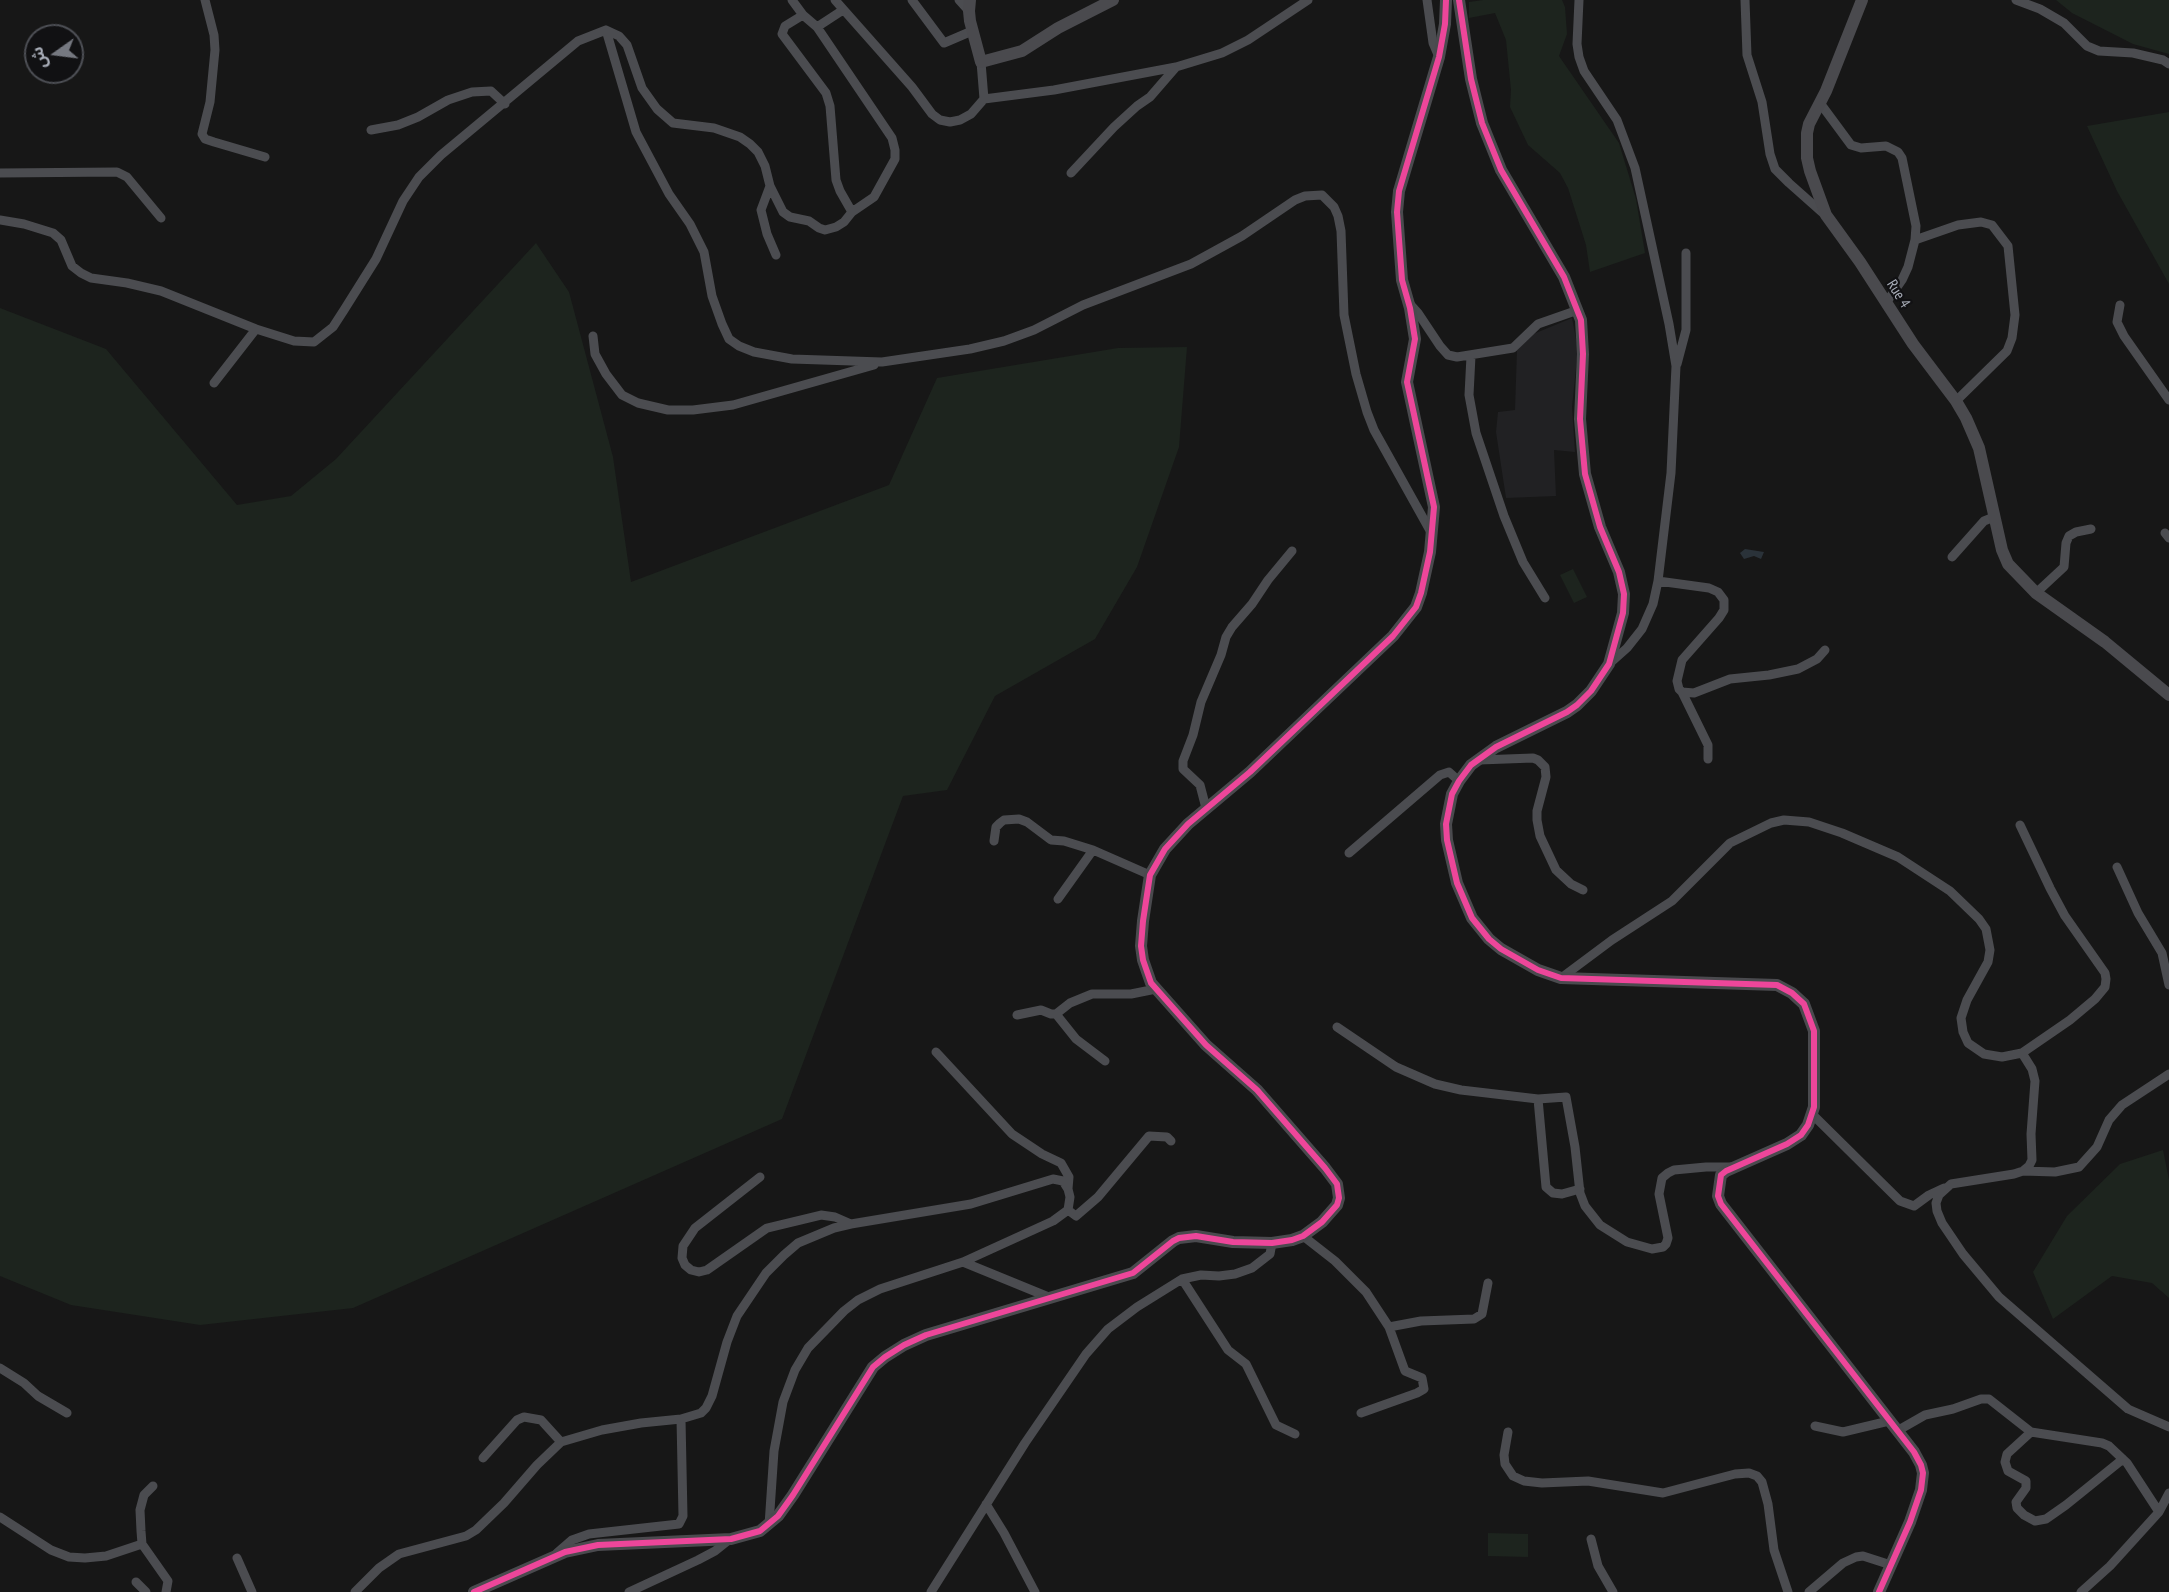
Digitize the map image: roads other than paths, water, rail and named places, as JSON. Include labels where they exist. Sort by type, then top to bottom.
[{"type":"street","points":[[206,0],[215,50],[210,102],[202,134],[205,139],[265,157]]},
{"type":"street","points":[[0,220],[24,224],[53,233],[61,240],[72,266],[91,278],[127,282],[160,291],[256,329],[305,343],[314,342],[333,327],[376,259],[403,201],[418,177],[441,155],[578,41],[606,30],[619,36],[627,45],[642,88],[657,109],[673,123],[714,128],[740,137],[758,152],[783,213],[809,221],[825,230],[837,227],[852,212],[874,197],[895,159],[895,150],[892,138],[817,27],[803,15],[792,0]]},
{"type":"street","points":[[835,0],[912,87],[932,114],[940,120],[950,122],[971,114],[984,99],[1054,90],[1176,66],[1222,52],[1248,40],[1308,0]]},
{"type":"street","points":[[912,0],[944,43],[972,31]]},
{"type":"street","points":[[959,0],[970,5],[972,31],[981,62],[984,99]]},
{"type":"street","points":[[981,62],[1022,51],[1058,28],[1113,0]]},
{"type":"street","points":[[1427,0],[1433,44],[1439,57]]},
{"type":"street","points":[[474,1592],[553,1557],[598,1545],[731,1539],[760,1531],[769,1525],[793,1495],[863,1381],[885,1357],[904,1345],[926,1335],[1133,1273],[1179,1238],[1196,1236],[1233,1242],[1286,1242],[1303,1236],[1322,1222],[1337,1205],[1339,1198],[1337,1184],[1325,1168],[1257,1090],[1206,1045],[1156,989],[1145,970],[1141,946],[1143,921],[1150,875],[1165,849],[1206,808],[1250,772],[1393,636],[1416,607],[1427,569],[1434,507],[1407,382],[1415,339],[1412,316],[1402,280],[1397,212],[1399,190],[1439,57],[1445,24],[1446,0]]},
{"type":"street","points":[[1459,0],[1471,79],[1482,123],[1501,171],[1555,259],[1581,320],[1583,354],[1580,419],[1585,474],[1594,508],[1619,572],[1624,594],[1623,613],[1609,664]]},
{"type":"street","points":[[1579,0],[1577,44],[1579,57],[1584,71],[1617,120],[1635,168],[1670,324],[1676,366],[1671,474],[1658,581],[1653,604],[1642,629],[1627,648],[1609,664],[1591,692],[1577,705],[1496,747],[1479,759],[1459,781],[1449,806],[1446,824],[1447,840],[1457,884],[1472,918],[1489,939],[1501,949],[1538,970],[1561,978],[1777,985],[1792,993],[1804,1004],[1814,1031],[1813,1115],[1801,1135],[1787,1144],[1732,1167],[1721,1175],[1718,1196],[1721,1204],[1918,1458],[1923,1481],[1910,1522],[1879,1592]]},
{"type":"street","points":[[1745,0],[1747,56],[1762,102],[1770,154],[1775,169],[1826,215]]},
{"type":"street","name":"Rue 4","points":[[1862,0],[1820,103],[1809,124],[1806,146],[1812,180],[1826,215],[1966,418],[1979,448],[2005,558],[2013,570],[2036,593],[2105,642],[2169,695]]},
{"type":"street","points":[[2016,0],[2040,9],[2064,24],[2087,46],[2099,51],[2133,53],[2163,60],[2169,64]]},
{"type":"street","points":[[817,27],[843,10]]},
{"type":"street","points":[[803,15],[785,26],[782,31],[783,36],[826,93],[830,106],[836,180],[852,212]]},
{"type":"street","points":[[606,30],[636,132],[669,194],[690,224],[704,252],[712,296],[729,339],[754,352],[792,358],[882,362]]},
{"type":"street","points":[[1071,173],[1114,127],[1150,97],[1176,66]]},
{"type":"street","points":[[371,130],[398,125],[448,100],[472,92],[491,91],[505,104]]},
{"type":"street","points":[[1820,103],[1851,145],[1861,148],[1886,146],[1898,152],[1904,164],[1914,216],[1915,240],[1913,254],[1902,280],[1886,303]]},
{"type":"street","points":[[0,173],[117,172],[127,177],[161,218]]},
{"type":"street","points":[[770,186],[760,210],[766,234],[776,255]]},
{"type":"street","points":[[593,336],[595,354],[606,374],[622,395],[638,403],[668,410],[693,410],[733,405],[882,362],[970,349],[1004,341],[1034,330],[1083,304],[1191,264],[1242,236],[1295,200],[1305,196],[1322,195],[1334,207],[1338,216],[1341,231],[1344,315],[1356,374],[1367,412],[1374,430],[1432,535]]},
{"type":"street","points":[[1915,240],[1958,225],[1981,222],[1992,225],[2008,246],[2015,315],[2012,338],[2007,351],[1956,401]]},
{"type":"street","points":[[1676,366],[1686,330],[1686,253]]},
{"type":"street","points":[[1407,301],[1448,355],[1458,357],[1513,348],[1538,324],[1578,310]]},
{"type":"street","points":[[2120,305],[2117,322],[2124,336],[2169,400]]},
{"type":"street","points":[[214,383],[256,329]]},
{"type":"street","points":[[1471,356],[1469,395],[1476,433],[1504,516],[1523,562],[1545,598]]},
{"type":"street","points":[[1952,556],[1984,521],[1994,517]]},
{"type":"street","points":[[2036,593],[2064,567],[2066,543],[2069,536],[2091,529]]},
{"type":"street","points":[[1206,808],[1200,785],[1183,769],[1183,761],[1193,735],[1201,702],[1232,627],[1292,551]]},
{"type":"street","points":[[1658,581],[1709,588],[1718,592],[1724,600],[1724,610],[1682,660],[1677,677],[1679,689],[1706,740],[1709,750],[1708,759]]},
{"type":"street","points":[[1682,692],[1694,693],[1730,679],[1798,669],[1817,659],[1825,650]]},
{"type":"street","points":[[1479,759],[1533,758],[1545,766],[1546,777],[1537,811],[1540,836],[1556,870],[1571,884],[1582,890]]},
{"type":"street","points":[[1349,853],[1440,776],[1449,772],[1459,781]]},
{"type":"street","points":[[994,841],[996,827],[999,823],[1004,820],[1019,819],[1027,822],[1051,840],[1064,841],[1094,850],[1150,875]]},
{"type":"street","points":[[1561,978],[1588,957],[1672,901],[1730,843],[1771,823],[1784,820],[1809,822],[1842,832],[1898,857],[1950,891],[1979,919],[1986,929],[1990,950],[1988,962],[1960,1018],[1963,1032],[1968,1043],[1984,1054],[2002,1057],[2022,1053],[2070,1020],[2095,999],[2105,987],[2106,979],[2105,973],[2065,916],[2020,825]]},
{"type":"street","points":[[1059,899],[1094,850]]},
{"type":"street","points":[[2117,867],[2138,913],[2162,953],[2169,985]]},
{"type":"street","points":[[1017,1015],[1041,1010],[1056,1014],[1070,1003],[1092,994],[1131,994],[1156,989]]},
{"type":"street","points":[[1056,1014],[1076,1039],[1105,1060]]},
{"type":"street","points":[[1337,1027],[1396,1067],[1435,1084],[1461,1090],[1538,1099],[1566,1097],[1580,1189],[1590,1214],[1600,1225],[1627,1242],[1657,1250],[1666,1244],[1668,1238],[1659,1194],[1662,1178],[1674,1170],[1732,1167]]},
{"type":"street","points":[[936,1052],[1012,1134],[1042,1154],[1061,1163],[1070,1177],[1068,1189]]},
{"type":"street","points":[[2022,1053],[2032,1069],[2035,1081],[2031,1134],[2032,1160],[2024,1171]]},
{"type":"street","points":[[1813,1115],[1900,1201],[1914,1206],[1929,1195],[1960,1182],[2024,1171],[2055,1172],[2079,1167],[2097,1147],[2109,1120],[2122,1106],[2169,1074]]},
{"type":"street","points":[[1538,1099],[1546,1187],[1553,1193],[1562,1194],[1580,1189]]},
{"type":"street","points":[[1068,1210],[1076,1216],[1098,1197],[1149,1136],[1167,1137],[1171,1141]]},
{"type":"street","points":[[760,1177],[695,1228],[683,1246],[682,1258],[691,1270],[699,1272],[707,1270],[767,1228],[821,1215],[835,1217],[851,1224]]},
{"type":"street","points":[[355,1592],[379,1568],[399,1554],[466,1536],[476,1530],[561,1442],[602,1430],[681,1419],[701,1413],[712,1396],[737,1316],[766,1273],[798,1243],[834,1228],[851,1224],[970,1204],[1053,1179],[1063,1181],[1070,1197],[1068,1210],[1053,1221],[963,1262],[880,1289],[858,1300],[808,1348],[795,1370],[783,1402],[772,1460],[769,1525]]},
{"type":"street","points":[[1946,1187],[1936,1203],[1942,1222],[1976,1271],[1999,1297],[2128,1409],[2169,1426]]},
{"type":"street","points":[[1303,1236],[1366,1292],[1389,1327],[1405,1371],[1422,1378],[1424,1389],[1361,1413]]},
{"type":"street","points":[[931,1592],[1025,1443],[1099,1339],[1119,1320],[1182,1279],[1191,1276],[1235,1274],[1252,1268],[1270,1254],[1272,1243]]},
{"type":"street","points":[[963,1262],[1051,1298]]},
{"type":"street","points":[[1182,1279],[1228,1350],[1246,1364],[1276,1425],[1295,1434]]},
{"type":"street","points":[[1389,1327],[1421,1321],[1474,1319],[1482,1314],[1488,1283]]},
{"type":"street","points":[[0,1368],[24,1383],[38,1396],[67,1413]]},
{"type":"street","points":[[1815,1426],[1844,1432],[1893,1426],[1981,1399],[1989,1399],[2031,1431],[2102,1443],[2114,1450],[2123,1458],[2159,1512]]},
{"type":"street","points":[[483,1458],[517,1420],[524,1417],[541,1420],[561,1442]]},
{"type":"street","points":[[553,1557],[578,1537],[679,1524],[683,1516],[681,1419]]},
{"type":"street","points":[[2031,1431],[2007,1454],[2005,1462],[2008,1471],[2026,1481],[2026,1488],[2016,1502],[2017,1508],[2035,1521],[2046,1519],[2066,1505],[2123,1458]]},
{"type":"street","points":[[1508,1432],[1504,1455],[1505,1464],[1513,1476],[1524,1480],[1542,1483],[1588,1481],[1663,1493],[1735,1474],[1749,1473],[1757,1476],[1762,1482],[1768,1504],[1774,1550],[1788,1592]]},
{"type":"street","points":[[153,1485],[144,1496],[140,1510],[142,1544],[168,1581],[166,1592]]},
{"type":"street","points":[[2081,1592],[2110,1566],[2159,1512],[2169,1493]]},
{"type":"street","points":[[986,1504],[1035,1592]]},
{"type":"street","points":[[0,1517],[51,1550],[69,1557],[106,1556],[142,1544]]},
{"type":"street","points":[[629,1592],[706,1556],[731,1539]]},
{"type":"street","points":[[1591,1539],[1598,1566],[1612,1592]]},
{"type":"street","points":[[1809,1592],[1843,1563],[1856,1557],[1863,1556],[1891,1566]]},
{"type":"street","points":[[237,1558],[252,1592]]},
{"type":"street","points":[[136,1582],[146,1592]]}]
